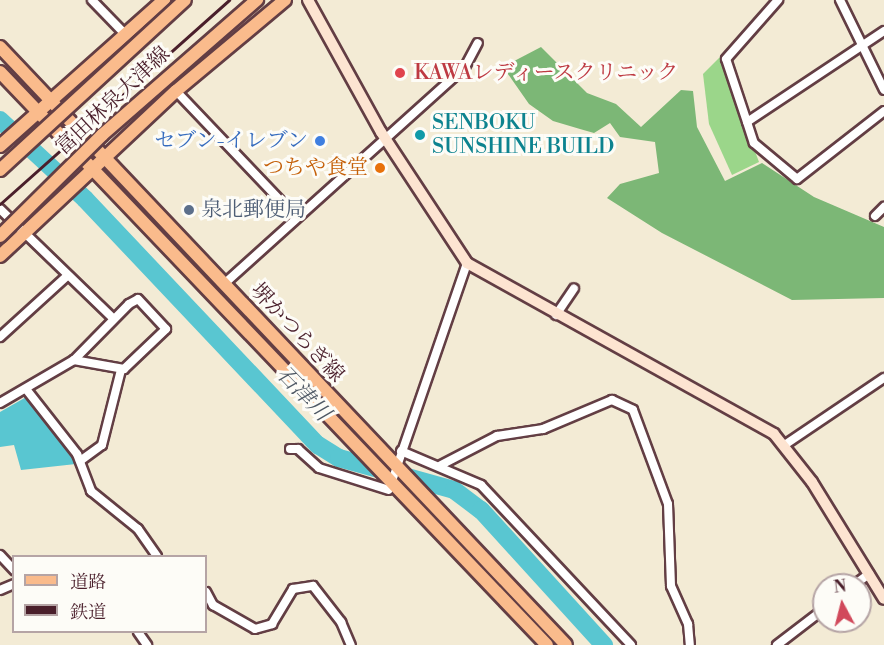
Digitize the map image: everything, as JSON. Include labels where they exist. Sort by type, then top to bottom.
[{"type":"main road","points":[[0,146],[32,115],[164,0]]},
{"type":"main road","name":"富田林泉大津線","points":[[0,170],[185,0]]},
{"type":"main road","name":"富田林泉大津線","points":[[0,236],[102,135],[256,0]]},
{"type":"main road","points":[[0,256],[103,156],[176,91],[285,0]]},
{"type":"main road","name":"堺かつらぎ線","points":[[0,47],[385,454],[399,458],[421,492],[566,645]]},
{"type":"main road","name":"堺かつらぎ線","points":[[0,72],[32,115],[89,170],[361,448],[393,486],[548,645]]},
{"type":"street","points":[[93,0],[125,34]]},
{"type":"street","points":[[308,0],[386,140],[467,263],[786,444],[868,573]]},
{"type":"street","points":[[778,0],[726,59],[754,143],[797,179],[884,111]]},
{"type":"street","points":[[840,0],[858,45],[884,90]]},
{"type":"street","points":[[747,122],[858,45],[884,31]]},
{"type":"street","points":[[224,284],[465,67],[478,43]]},
{"type":"street","points":[[176,91],[297,218]]},
{"type":"street","points":[[875,216],[884,207]]},
{"type":"street","points":[[0,209],[22,233],[114,319]]},
{"type":"street","points":[[290,449],[298,449],[319,468],[393,486],[399,458],[467,263]]},
{"type":"street","points":[[0,337],[68,276]]},
{"type":"street","points":[[556,315],[574,288]]},
{"type":"street","points":[[0,404],[74,360],[114,319],[138,300],[166,329],[121,370],[102,446],[80,460]]},
{"type":"street","points":[[74,360],[121,370]]},
{"type":"street","points":[[786,444],[884,378]]},
{"type":"street","points":[[26,389],[80,460],[91,491],[138,530],[156,555]]},
{"type":"street","points":[[441,465],[497,436],[543,429],[612,400],[633,410],[668,504],[671,586],[688,624],[690,645]]},
{"type":"street","points":[[399,458],[441,465],[481,485],[631,645]]},
{"type":"street","points":[[0,555],[12,568]]},
{"type":"street","points":[[872,579],[884,599]]},
{"type":"street","points":[[207,594],[213,605],[255,628],[272,624],[293,589],[313,586],[341,622],[351,645]]},
{"type":"street","points":[[777,645],[812,618]]},
{"type":"green space","points":[[541,47],[587,93],[616,104],[641,127],[681,90],[693,91],[697,127],[725,181],[762,163],[814,197],[884,227],[884,298],[792,300],[662,233],[607,198],[620,184],[659,173],[655,142],[620,137],[610,123],[594,133],[553,121],[529,104],[503,67]]},
{"type":"green space","points":[[720,57],[759,162],[732,175],[709,124],[703,74]]},
{"type":"water","points":[[28,396],[75,458],[76,464],[21,470],[14,445],[0,447],[0,412]]},
{"type":"waterway","name":"石津川","points":[[0,120],[85,199],[318,445],[339,458],[454,490],[481,510],[604,645]]},
{"type":"railway","points":[[0,204],[229,0]]},
{"type":"place","name":"KAWAレディースクリニック","points":[[400,73]]},
{"type":"place","name":"SENBOKU SUNSHINE BUILD","points":[[420,135]]},
{"type":"place","name":"セブン-イレブン","points":[[320,141]]},
{"type":"place","name":"つちや食堂","points":[[380,168]]},
{"type":"place","name":"泉北郵便局","points":[[189,210]]}]
